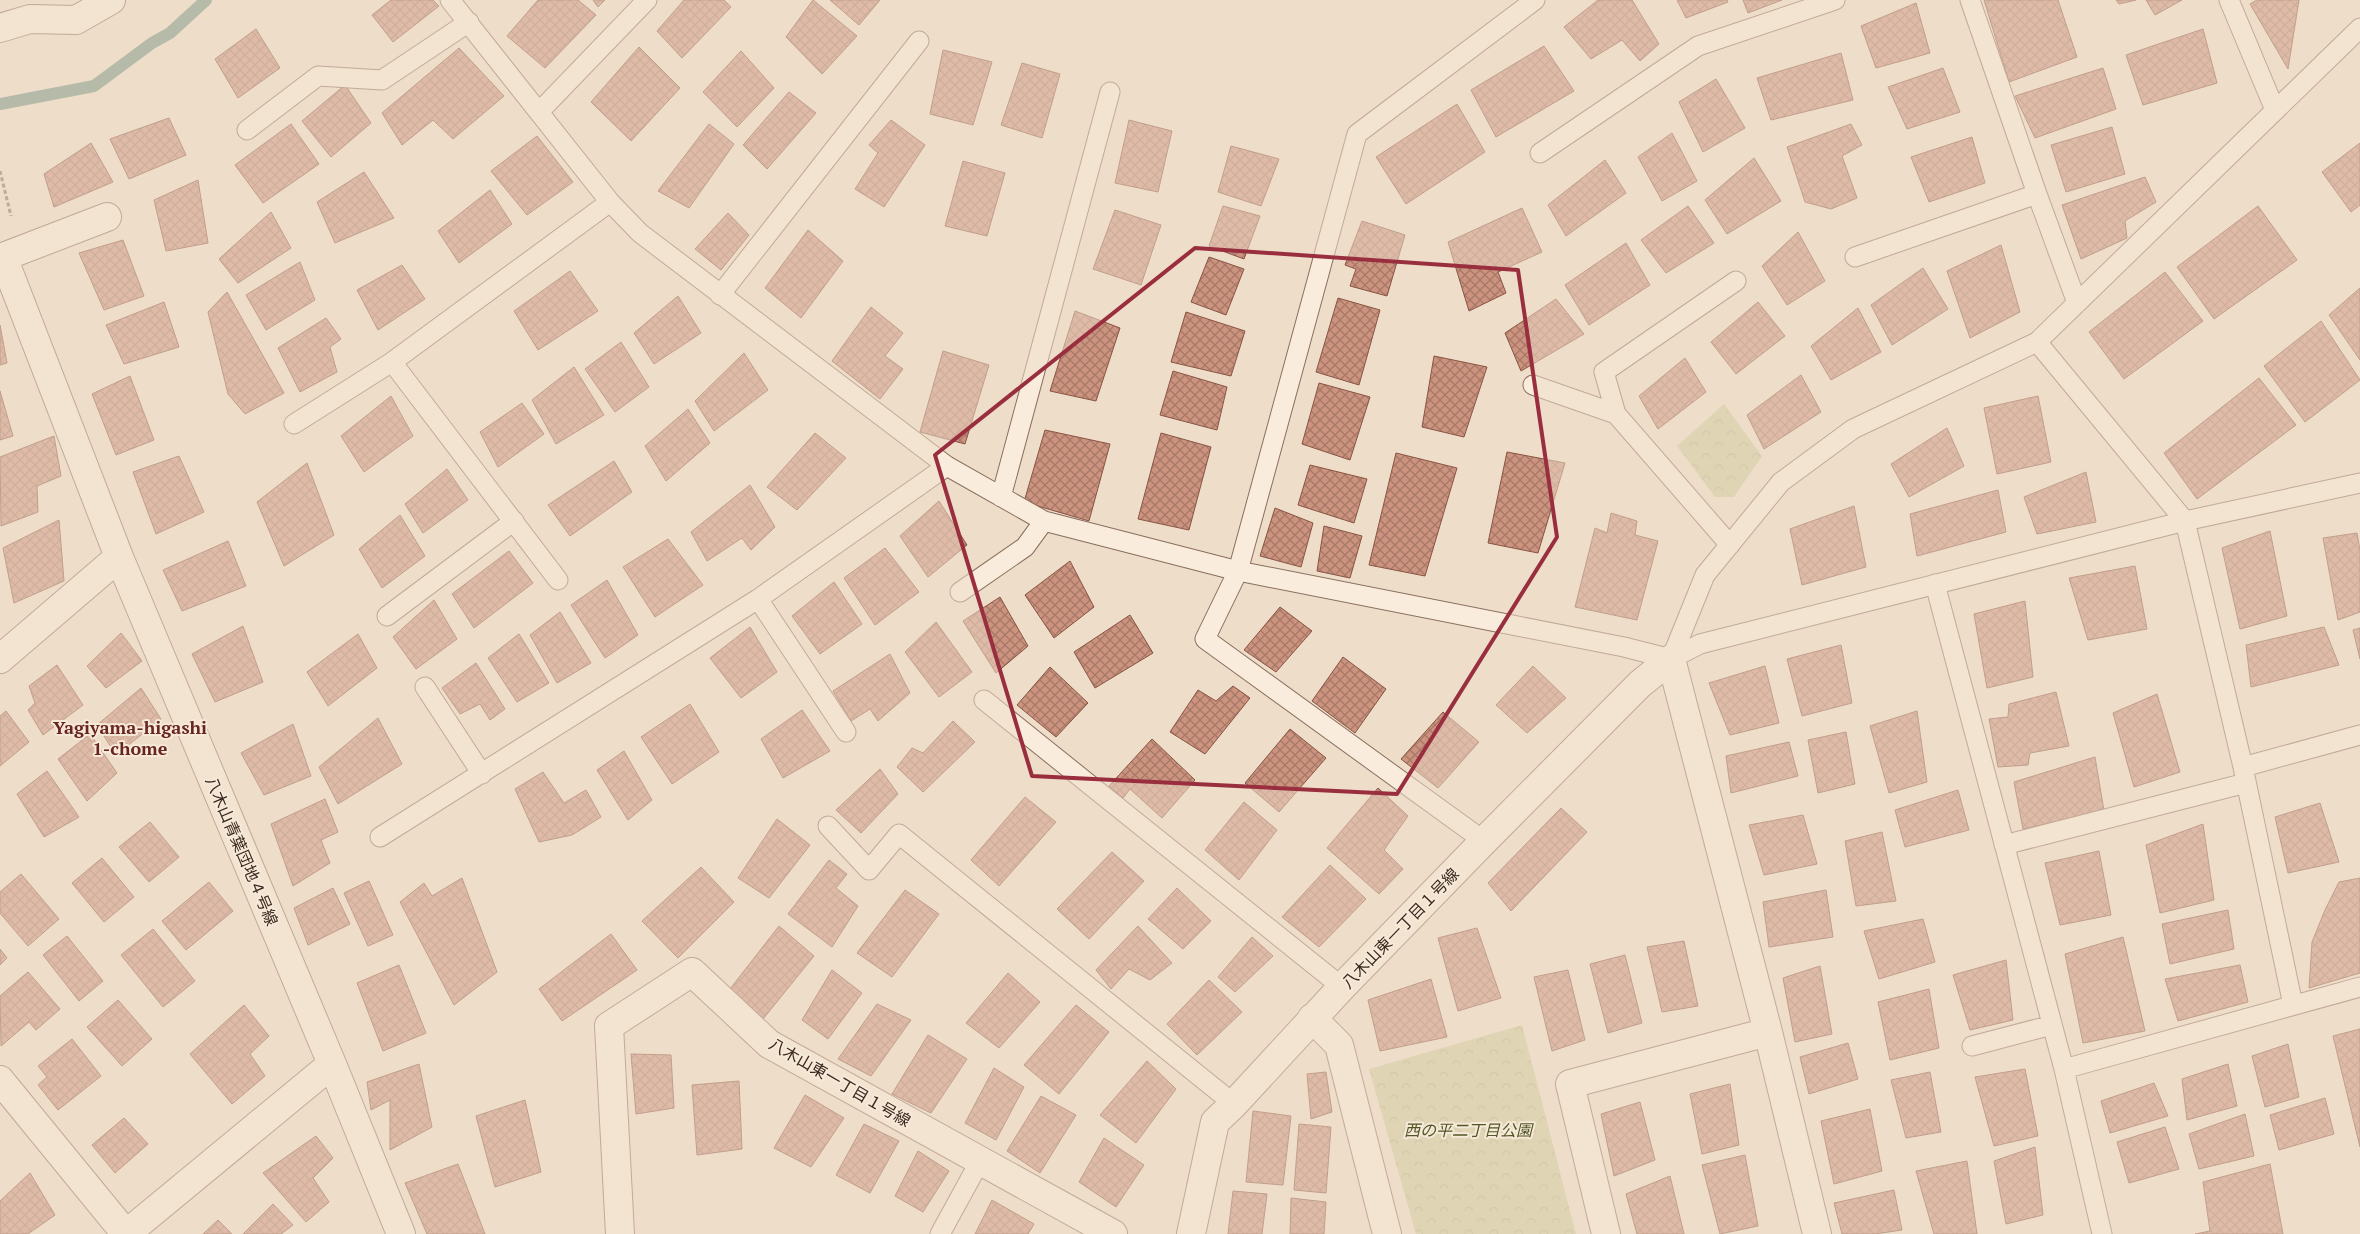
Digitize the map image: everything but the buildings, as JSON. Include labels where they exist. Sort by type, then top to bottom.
[{"type":"street","points":[[0,28],[30,19],[76,20],[111,0]]},
{"type":"street","points":[[19,251],[107,217]]},
{"type":"street","name":"八木山青葉団地４号線","points":[[19,251],[3,257],[119,557],[332,1064],[401,1234]]},
{"type":"street","points":[[0,659],[119,557]]},
{"type":"street","points":[[1671,658],[1768,1032],[1817,1234]]},
{"type":"street","name":"八木山東一丁目１号線","points":[[1191,1234],[1215,1122],[1234,1104],[1312,1018],[1484,841],[1640,684],[1671,658]]},
{"type":"street","name":"八木山東一丁目１号線","points":[[620,1234],[609,1026],[692,972],[769,1044],[1113,1234]]},
{"type":"street","points":[[1312,1018],[1339,1045],[1387,1234]]},
{"type":"street","points":[[1606,1234],[1570,1084],[1768,1032]]},
{"type":"street","points":[[0,1080],[126,1234],[332,1064]]},
{"type":"lane","points":[[450,0],[610,202],[640,233],[947,466],[1044,521],[1238,571],[1614,645],[1671,658],[1700,644],[1935,584],[2185,521],[2360,483]]},
{"type":"lane","points":[[539,112],[647,0]]},
{"type":"lane","points":[[1484,841],[1205,639],[1238,571],[1357,134],[1535,0]]},
{"type":"lane","points":[[1540,153],[1698,46],[1835,0]]},
{"type":"lane","points":[[1970,0],[2077,303]]},
{"type":"lane","points":[[2229,0],[2275,110]]},
{"type":"lane","points":[[247,130],[318,76],[382,80],[469,22]]},
{"type":"lane","points":[[1671,658],[1705,575],[1781,482],[1853,429],[2038,342],[2360,28]]},
{"type":"lane","points":[[720,295],[919,41]]},
{"type":"lane","points":[[1001,496],[1110,92]]},
{"type":"lane","points":[[1855,256],[2037,194]]},
{"type":"lane","points":[[294,424],[392,362],[610,202]]},
{"type":"lane","points":[[1730,545],[1616,414],[1604,372],[1736,282]]},
{"type":"lane","points":[[2038,342],[2185,521],[2245,775],[2293,1005]]},
{"type":"lane","points":[[392,362],[558,580]]},
{"type":"lane","points":[[1533,385],[1616,414]]},
{"type":"lane","points":[[380,837],[758,599],[947,466]]},
{"type":"lane","points":[[387,616],[514,521]]},
{"type":"lane","points":[[960,592],[1025,547],[1044,521]]},
{"type":"lane","points":[[1935,584],[2064,1069],[2098,1233]]},
{"type":"lane","points":[[758,599],[846,732]]},
{"type":"lane","points":[[425,687],[482,774]]},
{"type":"lane","points":[[984,700],[1342,987]]},
{"type":"lane","points":[[2004,845],[2245,775],[2360,735]]},
{"type":"lane","points":[[828,826],[869,870],[899,834],[1234,1104]]},
{"type":"lane","points":[[2064,1069],[2360,987]]},
{"type":"lane","points":[[1972,1046],[2052,1025]]},
{"type":"lane","points":[[940,1234],[980,1161]]},
{"type":"path","points":[[0,171],[19,251]]},
{"type":"highlighted area","points":[[1195,248],[1518,270],[1557,537],[1397,794],[1032,776],[935,455]]},
{"type":"green space","points":[[1724,404],[1762,456],[1734,497],[1715,497],[1677,446]]},
{"type":"green space","name":"西の平二丁目公園","points":[[1522,1025],[1576,1234],[1416,1234],[1369,1069]]},
{"type":"waterway","points":[[0,104],[94,86],[152,43],[170,33],[206,0]]},
{"type":"district","name":"Yagiyama-higashi 1-chome","points":[[130,738]]}]
